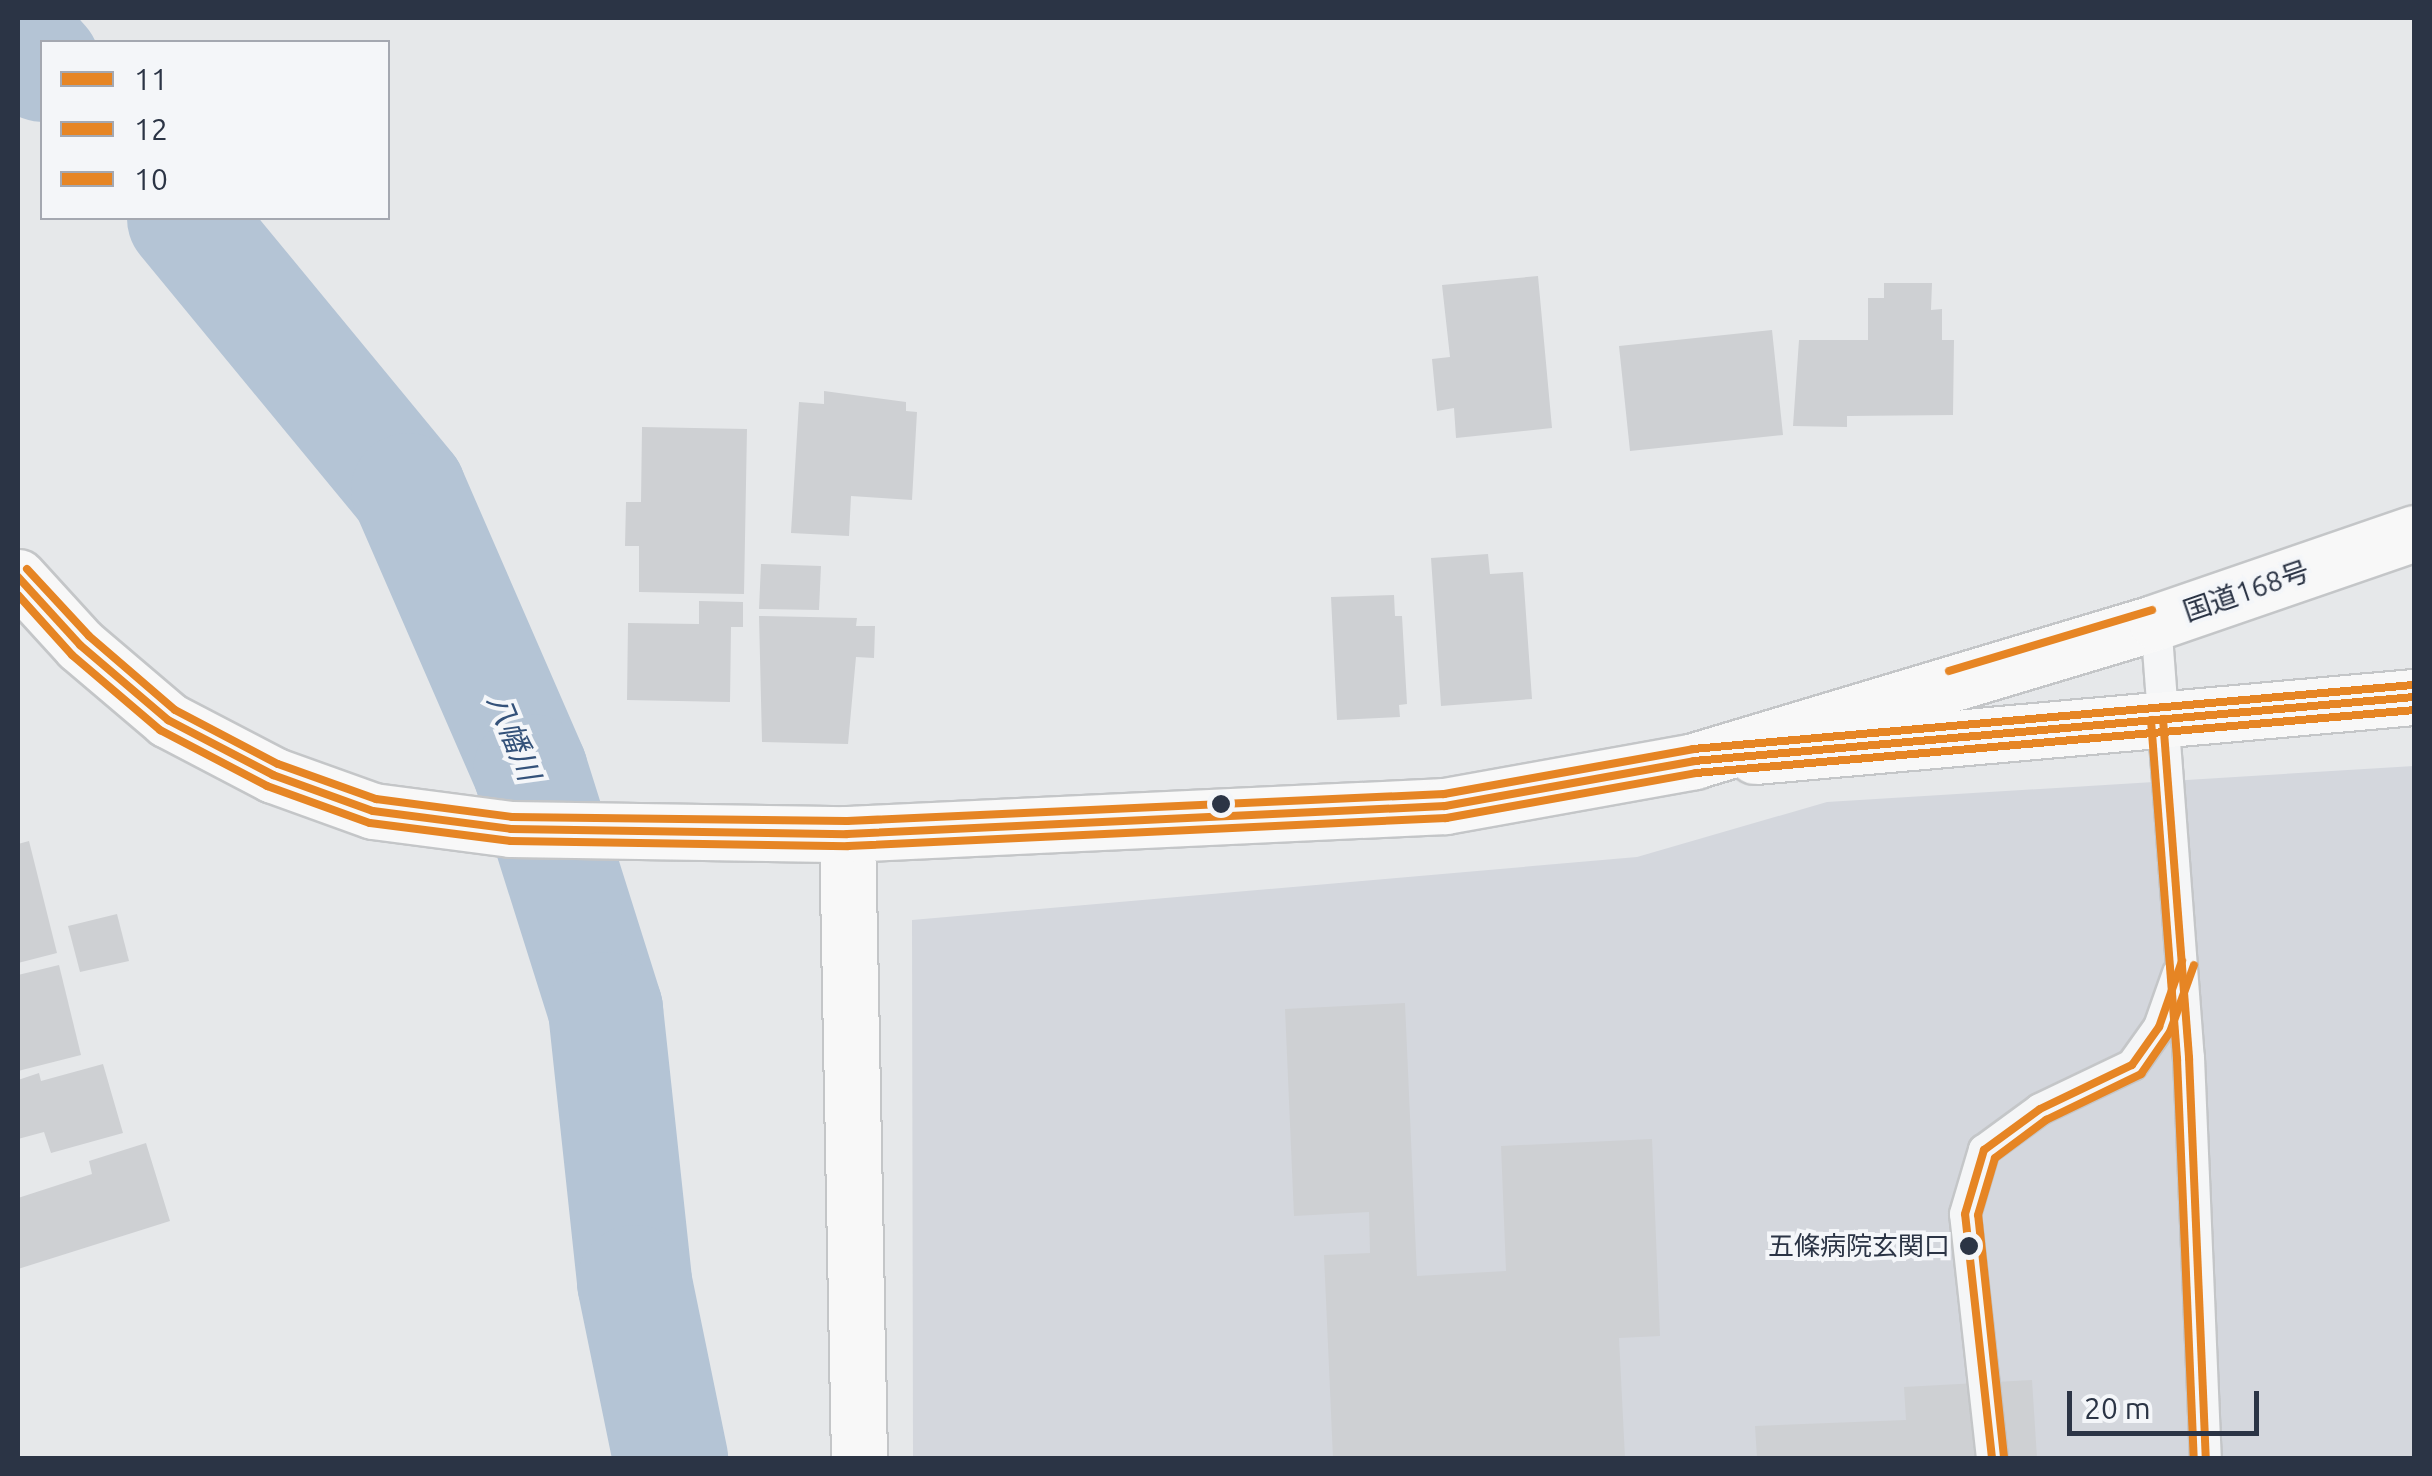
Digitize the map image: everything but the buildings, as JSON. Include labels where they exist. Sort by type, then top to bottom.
[{"type":"main road","name":"国道168号","points":[[18,577],[80,645],[168,720],[273,775],[373,811],[512,829],[848,834],[1445,806],[1694,761],[2156,622],[2414,532]]},
{"type":"main road","points":[[1694,761],[2414,697]]},
{"type":"main road","points":[[848,834],[859,1458]]},
{"type":"lane","points":[[2156,622],[2182,961],[2206,1458]]},
{"type":"lane","points":[[1992,1458],[1965,1214],[1984,1150],[2040,1109],[2132,1065],[2159,1026],[2182,961]]},
{"type":"shaded area","points":[[2414,766],[2414,1458],[913,1458],[912,920],[1637,857],[1827,802]]},
{"type":"waterway","name":"八幡川","points":[[18,37],[40,62]]},
{"type":"waterway","name":"八幡川","points":[[186,220],[408,490],[530,771],[605,1009],[634,1282],[670,1458]]},
{"type":"transit line","name":"10","points":[[27,569],[89,636],[175,710],[278,764],[376,799],[512,817],[847,821],[1444,794],[1693,749],[2413,685]]},
{"type":"transit line","name":"11","points":[[18,577],[80,645],[168,720],[273,775],[373,811],[511,829],[847,834],[1445,806],[1694,761],[2414,697]]},
{"type":"transit line","name":"12","points":[[18,595],[72,655],[160,730],[267,786],[370,823],[511,841],[848,846],[1446,818],[1696,773],[2414,710]]},
{"type":"transit line","name":"10","points":[[1949,671],[2152,610]]},
{"type":"transit line","name":"11","points":[[2163,719],[2189,1058],[2206,1458]]},
{"type":"transit line","name":"12","points":[[2151,720],[2177,1059],[2194,1458]]},
{"type":"transit line","name":"11","points":[[1992,1458],[1965,1214],[1984,1150],[2040,1109],[2132,1065],[2159,1027],[2182,961]]},
{"type":"transit line","name":"12","points":[[2004,1457],[1978,1215],[1995,1158],[2046,1120],[2141,1074],[2170,1032],[2194,965]]},
{"type":"place","name":"五條病院玄関口","points":[[1969,1246]]}]
